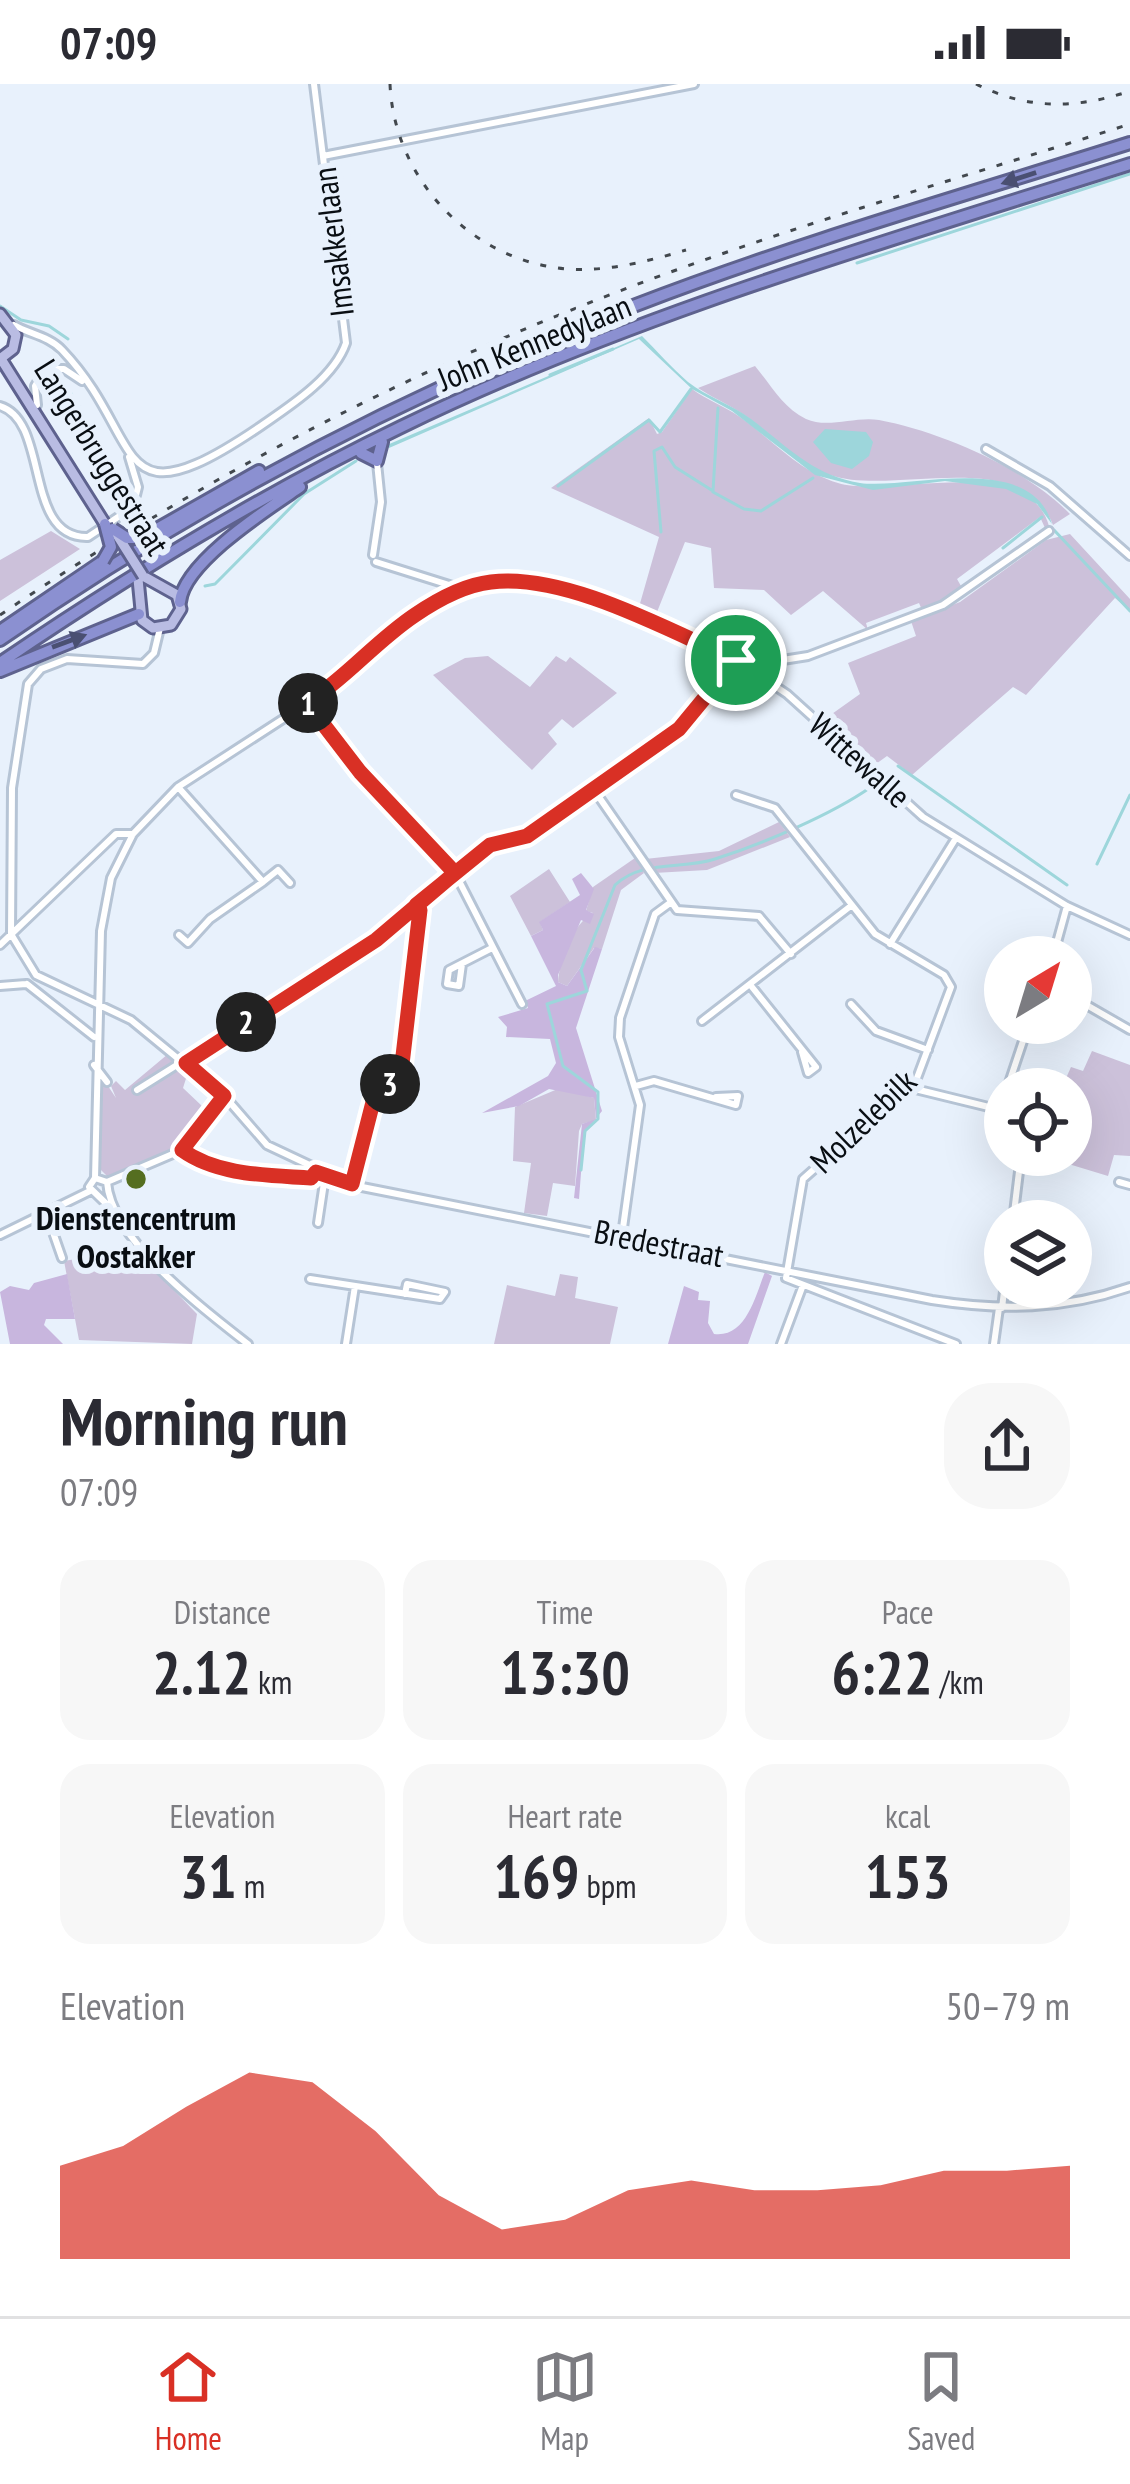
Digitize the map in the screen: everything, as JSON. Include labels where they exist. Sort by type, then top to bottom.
[{"type":"highway","name":"John Kennedylaan","points":[[0,640],[206,508],[442,387],[635,305],[1130,143]]},
{"type":"highway","name":"John Kennedylaan","points":[[0,663],[213,528],[412,421],[562,357],[781,276],[1130,162]]},
{"type":"highway","name":"John Kennedylaan","points":[[0,663],[206,525],[393,424],[498,377],[771,273],[1130,162]]},
{"type":"highway","points":[[814,272],[895,240]]},
{"type":"highway","points":[[107,524],[127,538],[141,538],[305,447],[442,387]]},
{"type":"highway","points":[[180,602],[184,584],[247,525],[301,486],[412,421]]},
{"type":"highway","points":[[361,453],[377,461],[382,442]]},
{"type":"highway","points":[[0,631],[104,561],[111,547],[107,524]]},
{"type":"highway","points":[[0,663],[139,614]]},
{"type":"main road","name":"Langerbruggestraat","points":[[0,314],[14,325],[6,354],[20,386],[148,590]]},
{"type":"main road","name":"Langerbruggestraat","points":[[6,354],[107,524]]},
{"type":"main road","name":"Langerbruggestraat","points":[[148,590],[173,590],[180,602]]},
{"type":"main road","name":"Langerbruggestraat","points":[[139,614],[148,590]]},
{"type":"main road","points":[[139,614],[147,625],[160,628],[176,620],[180,602]]},
{"type":"street","name":"Imsakkerlaan","points":[[128,454],[147,471],[180,473],[271,419],[338,359],[346,343],[314,84]]},
{"type":"street","points":[[323,156],[694,84]]},
{"type":"street","points":[[0,406],[14,415],[44,486],[51,518],[66,534],[88,537],[133,507],[138,487],[128,454],[85,383],[63,351],[14,325]]},
{"type":"street","points":[[6,354],[37,335]]},
{"type":"street","points":[[38,405],[35,386],[45,369],[64,368],[85,383]]},
{"type":"street","points":[[0,369],[20,386]]},
{"type":"street","points":[[986,449],[1050,486],[1130,556]]},
{"type":"street","name":"Wittewalle","points":[[377,461],[381,502],[374,558],[462,589],[489,582],[544,585],[736,660],[759,672],[897,799],[1067,906],[1130,935]]},
{"type":"street","points":[[759,672],[770,662],[808,656],[944,605],[1049,531]]},
{"type":"street","points":[[90,1191],[95,1178],[94,1037],[105,902],[133,834],[178,787],[307,703],[410,618],[462,589]]},
{"type":"street","points":[[160,628],[154,652],[143,664],[85,656],[40,668],[28,685],[12,788],[11,934],[36,975],[97,1001],[186,1063],[224,1096],[267,1145],[321,1173],[318,1223]]},
{"type":"street","points":[[137,1090],[376,940],[490,845],[527,836],[679,729],[736,660]]},
{"type":"street","points":[[307,703],[360,772],[455,873],[522,1004]]},
{"type":"street","points":[[178,787],[262,882]]},
{"type":"street","points":[[592,787],[670,903],[691,912],[758,916],[791,954]]},
{"type":"street","name":"Molzelebilk","points":[[736,795],[771,806],[890,944],[949,980],[928,1050],[908,1087],[803,1178],[786,1269]]},
{"type":"street","points":[[0,945],[116,834],[133,834]]},
{"type":"street","points":[[890,944],[956,838]]},
{"type":"street","points":[[188,943],[210,919],[278,870],[290,884]]},
{"type":"street","points":[[622,1235],[639,1119],[636,1086],[619,1037],[620,1018],[655,914],[670,903]]},
{"type":"street","points":[[352,1184],[373,1102],[401,1073],[420,910],[416,905]]},
{"type":"street","points":[[702,1021],[752,987],[852,905]]},
{"type":"street","points":[[1059,936],[1067,906]]},
{"type":"street","points":[[179,935],[196,951]]},
{"type":"street","points":[[461,964],[492,948]]},
{"type":"street","points":[[0,986],[27,984],[36,975]]},
{"type":"street","points":[[27,984],[94,1037]]},
{"type":"street","points":[[752,987],[802,1050]]},
{"type":"street","points":[[851,1004],[876,1030],[928,1050]]},
{"type":"street","points":[[1092,1008],[1130,1030]]},
{"type":"street","points":[[94,1065],[107,1082]]},
{"type":"street","points":[[636,1086],[654,1082],[713,1098]]},
{"type":"street","points":[[908,1087],[984,1106]]},
{"type":"street","points":[[0,1235],[90,1191],[105,1190],[182,1150],[224,1096]]},
{"type":"street","name":"Bredestraat","points":[[182,1150],[193,1158],[266,1176],[311,1178],[321,1173],[352,1184],[984,1305]]},
{"type":"street","points":[[95,1178],[181,1291],[248,1344]]},
{"type":"street","points":[[1119,1182],[1130,1185]]},
{"type":"street","points":[[47,1215],[62,1258]]},
{"type":"street","points":[[786,1269],[786,1278],[956,1344]]},
{"type":"street","points":[[310,1279],[440,1300],[445,1292],[407,1284],[405,1294]]},
{"type":"street","points":[[781,1344],[802,1285]]},
{"type":"street","points":[[346,1344],[356,1286]]},
{"type":"street","name":"Bredestraat","points":[[1092,1300],[1130,1286]]},
{"type":"street","points":[[994,1344],[1000,1308]]},
{"type":"shaded area","points":[[755,366],[784,402],[806,419],[823,423],[879,420],[929,433],[1006,467],[1070,514],[1053,525],[1037,500],[1014,486],[985,479],[856,480],[819,471],[747,417],[698,388]]},
{"type":"shaded area","points":[[692,389],[740,417],[824,478],[861,486],[987,484],[1014,490],[1036,503],[1049,526],[1045,528],[1040,517],[957,579],[961,586],[941,604],[922,610],[919,603],[866,623],[868,630],[823,591],[791,615],[764,590],[714,588],[711,548],[685,542],[655,617],[637,614],[659,537],[551,488],[649,418],[657,434],[662,432]]},
{"type":"shaded area","points":[[51,531],[80,549],[0,601],[0,560]]},
{"type":"shaded area","points":[[1070,534],[1130,599],[1130,611],[1115,598],[1026,695],[1013,687],[912,775],[887,756],[869,769],[822,721],[860,694],[848,663],[916,636],[911,621],[960,602],[1046,540]]},
{"type":"shaded area","points":[[488,656],[530,687],[556,656],[566,662],[570,657],[617,693],[573,728],[562,719],[548,733],[557,744],[532,770],[433,675],[465,658]]},
{"type":"shaded area","points":[[779,822],[790,837],[707,870],[654,873],[645,859],[719,851]]},
{"type":"shaded area","points":[[635,858],[644,873],[621,890],[602,949],[594,948],[567,986],[558,982],[568,943],[593,913],[586,911],[593,887]]},
{"type":"shaded area","points":[[549,869],[570,902],[540,922],[543,930],[531,936],[510,896]]},
{"type":"shaded area","points":[[581,873],[594,889],[586,910],[594,914],[590,924],[581,920],[558,982],[567,986],[595,947],[602,949],[576,1028],[602,1111],[596,1119],[594,1098],[549,1089],[519,1106],[482,1113],[548,1076],[556,1063],[550,1039],[506,1037],[507,1027],[498,1017],[528,1008],[525,1001],[556,986],[531,936],[543,930],[539,922],[580,895],[572,879]]},
{"type":"shaded area","points":[[1092,1051],[1130,1065],[1130,1156],[1114,1155],[1108,1176],[1092,1171],[1092,1068],[1084,1068]]},
{"type":"shaded area","points":[[168,1054],[189,1069],[183,1088],[202,1106],[209,1104],[178,1149],[108,1177],[99,1168],[100,1074],[116,1098],[111,1086],[116,1081],[125,1090]]},
{"type":"shaded area","points":[[560,1088],[594,1098],[596,1120],[582,1124],[579,1131],[575,1186],[553,1183],[547,1216],[524,1213],[531,1163],[513,1161],[515,1107]]},
{"type":"shaded area","points":[[596,1119],[584,1134],[579,1199],[574,1198],[582,1124]]},
{"type":"shaded area","points":[[134,1249],[197,1314],[192,1344],[79,1340],[64,1261]]},
{"type":"shaded area","points":[[765,1272],[772,1276],[748,1344],[668,1344],[684,1286],[699,1292],[698,1300],[710,1301],[708,1323],[714,1334],[725,1334],[748,1314]]},
{"type":"shaded area","points":[[67,1274],[75,1319],[46,1319],[44,1325],[63,1344],[10,1344],[0,1292],[10,1286],[29,1290],[34,1283]]},
{"type":"shaded area","points":[[560,1274],[578,1277],[575,1298],[618,1307],[610,1344],[494,1344],[507,1285],[555,1296]]},
{"type":"water","points":[[642,336],[688,382],[828,474],[881,484],[966,478],[995,480],[1020,487],[1039,501],[1052,524],[1037,504],[1006,489],[945,481],[873,490],[815,475],[732,411],[692,389],[639,339],[387,445]]},
{"type":"water","points":[[825,429],[866,432],[873,442],[869,456],[852,469],[831,463],[813,442]]},
{"type":"waterway","points":[[857,263],[1130,174]]},
{"type":"waterway","points":[[0,306],[68,339]]},
{"type":"waterway","points":[[550,375],[613,349]]},
{"type":"waterway","points":[[64,382],[129,487]]},
{"type":"waterway","points":[[558,486],[649,420],[660,432],[691,389]]},
{"type":"waterway","points":[[661,532],[654,451],[662,447],[675,467],[713,491],[718,408]]},
{"type":"waterway","points":[[205,586],[215,584],[304,494],[356,461]]},
{"type":"waterway","points":[[713,492],[744,509],[761,511],[813,478]]},
{"type":"waterway","points":[[1003,548],[1042,517]]},
{"type":"waterway","points":[[1054,530],[1130,611]]},
{"type":"waterway","points":[[898,766],[1067,885]]},
{"type":"waterway","points":[[581,1170],[585,1131],[598,1119],[598,1092],[563,1066],[547,1004],[587,991],[581,970],[615,885],[638,872],[715,859],[754,845],[871,787]]},
{"type":"waterway","points":[[1097,864],[1130,795]]},
{"type":"railway","points":[[390,84],[395,119],[422,182],[470,232],[499,250],[532,263],[567,269],[628,265],[686,250]]},
{"type":"railway","points":[[976,84],[1014,99],[1052,104],[1130,91]]},
{"type":"railway","points":[[0,615],[136,528],[276,448],[494,342],[707,259],[1130,124]]},
{"type":"place","name":"Dienstencentrum Oostakker","points":[[136,1179]]},
{"type":"route","points":[[736,660],[574,594],[516,581],[489,582],[462,589],[412,617],[307,703],[332,729],[360,772],[455,873],[442,883],[376,940],[186,1063],[224,1096],[182,1150],[205,1164],[266,1176],[311,1178],[316,1172],[352,1184],[375,1097],[401,1073],[420,910],[416,905],[442,883],[460,871],[490,845],[527,836],[575,797],[679,729],[736,660]]}]
